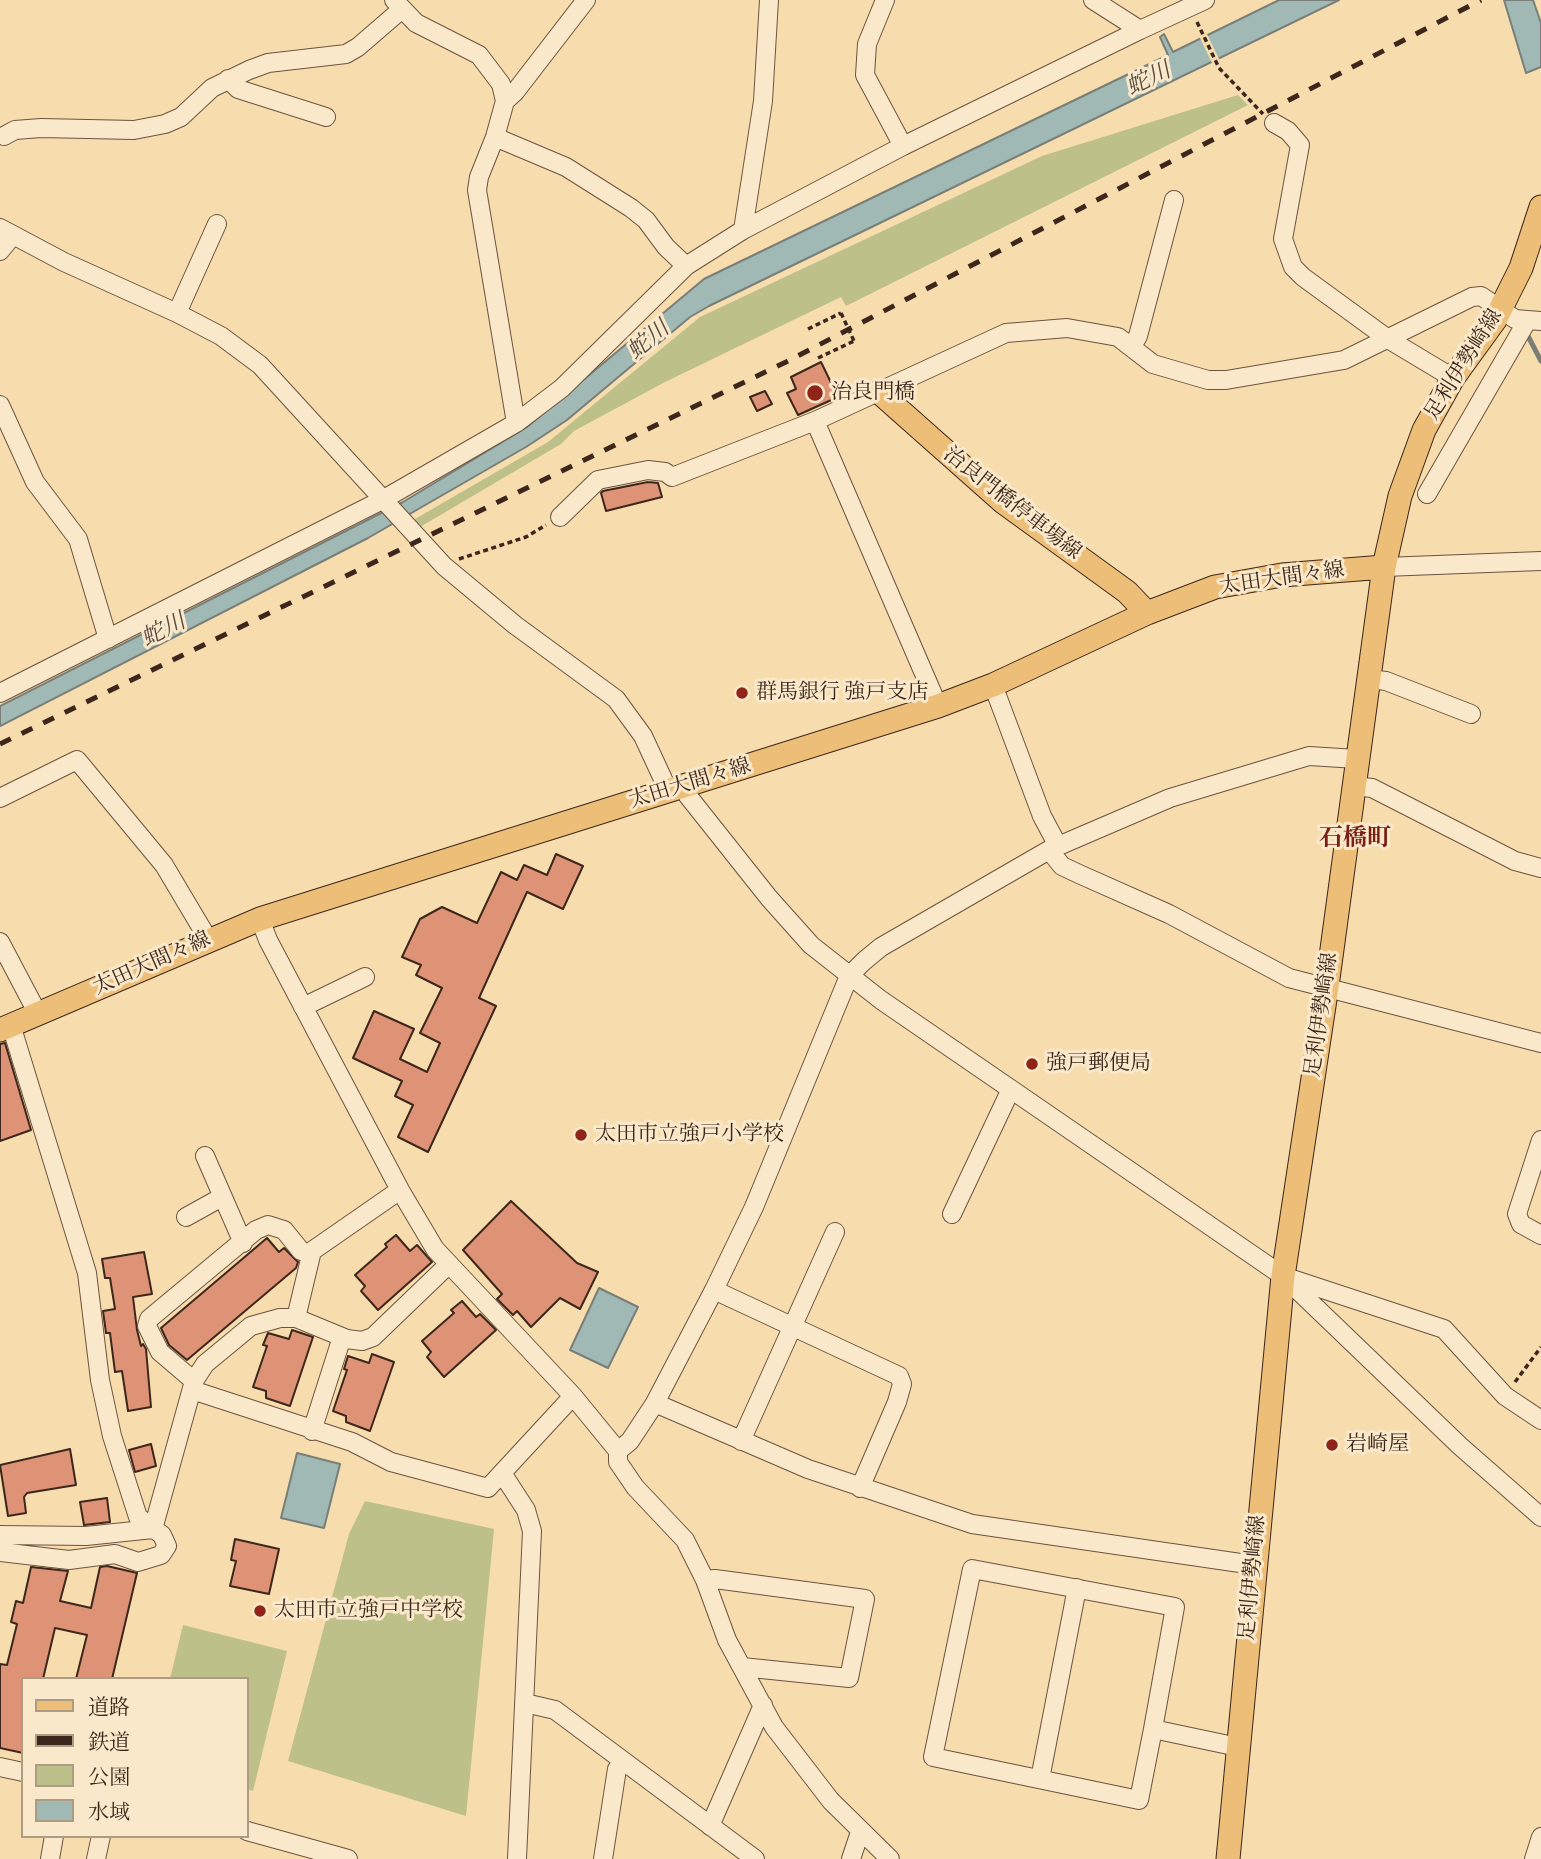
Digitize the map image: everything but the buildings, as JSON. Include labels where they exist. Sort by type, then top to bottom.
[{"type":"main road","name":"足利伊勢崎線","points":[[1228,1859],[1283,1276],[1327,986],[1384,567],[1410,463],[1424,430],[1453,378],[1500,311],[1521,268],[1541,206]]},
{"type":"main road","name":"治良門橋停車場線","points":[[879,392],[1003,502],[1127,592],[1147,613]]},
{"type":"main road","name":"太田大間々線","points":[[6,1027],[260,919],[938,706],[993,685],[1147,613],[1215,587],[1282,575],[1384,567]]},
{"type":"street","points":[[505,101],[515,92],[586,0]]},
{"type":"street","points":[[743,230],[763,101],[769,0]]},
{"type":"street","points":[[885,0],[867,44],[865,75],[903,146]]},
{"type":"street","points":[[1093,0],[1140,30]]},
{"type":"street","points":[[1,136],[15,130],[41,128],[134,130],[165,124],[181,117],[212,88],[268,63],[346,54],[358,47],[398,5],[416,23],[479,55],[501,84],[505,101],[495,137],[484,160],[477,190],[516,423]]},
{"type":"street","points":[[0,693],[386,501],[516,423],[562,388],[686,266],[743,230],[903,146],[1140,30],[1198,6]]},
{"type":"street","points":[[228,79],[238,89],[326,117]]},
{"type":"street","points":[[1274,123],[1289,131],[1300,145],[1283,240],[1293,267],[1388,339],[1453,378]]},
{"type":"street","points":[[495,137],[566,167],[631,208],[646,220],[666,247],[686,266]]},
{"type":"street","points":[[1132,346],[1138,336],[1174,200]]},
{"type":"street","points":[[177,313],[217,224]]},
{"type":"street","points":[[0,251],[6,232],[221,336],[260,365],[444,566],[515,625],[616,699],[676,788],[688,796],[769,898],[811,945],[849,976],[1283,1276],[1460,1446],[1541,1517]]},
{"type":"street","points":[[560,517],[598,480],[659,470],[672,477],[815,421],[1006,333],[1067,328],[1118,337],[1153,364],[1208,380],[1226,380],[1344,360],[1472,297],[1481,296],[1500,311],[1534,321],[1427,494]]},
{"type":"street","points":[[0,405],[36,482],[79,539],[108,639]]},
{"type":"street","points":[[815,421],[938,706]]},
{"type":"street","points":[[1384,567],[1541,561]]},
{"type":"street","points":[[1369,679],[1386,681],[1471,713]]},
{"type":"street","points":[[993,685],[1062,866],[1169,914],[1289,978],[1541,1043]]},
{"type":"street","points":[[618,1451],[630,1441],[655,1403],[714,1290],[754,1207],[849,976],[881,947],[1054,848],[1170,798],[1286,760],[1309,756],[1357,759]]},
{"type":"street","points":[[0,797],[77,760],[164,865],[208,939]]},
{"type":"street","points":[[1354,786],[1372,788],[1515,861],[1541,867]]},
{"type":"street","points":[[260,919],[268,940],[400,1190],[435,1249],[573,1396],[618,1451],[618,1462],[635,1487],[685,1540],[705,1580],[727,1640],[774,1727],[831,1801],[890,1859]]},
{"type":"street","points":[[0,942],[38,1014]]},
{"type":"street","points":[[303,1007],[365,977]]},
{"type":"street","points":[[0,1544],[69,1560],[115,1555],[138,1562],[158,1557],[166,1550],[162,1535],[138,1517],[112,1436],[100,1380],[87,1273],[6,1027]]},
{"type":"street","points":[[952,1214],[1011,1089]]},
{"type":"street","points":[[1541,1140],[1517,1214],[1521,1224],[1541,1235]]},
{"type":"street","points":[[205,1156],[243,1242]]},
{"type":"street","points":[[296,1318],[311,1254],[400,1190]]},
{"type":"street","points":[[186,1217],[222,1197]]},
{"type":"street","points":[[311,1254],[302,1251],[284,1230],[268,1225],[256,1230],[149,1319],[146,1326],[160,1352],[193,1385],[312,1431],[352,1442],[391,1462],[469,1486],[488,1488],[573,1396]]},
{"type":"street","points":[[741,1441],[835,1232]]},
{"type":"street","points":[[153,1529],[193,1385],[205,1364],[251,1326],[280,1318],[296,1318],[342,1337],[362,1341],[373,1336],[449,1264]]},
{"type":"street","points":[[1283,1276],[1444,1329],[1505,1396],[1541,1420]]},
{"type":"street","points":[[714,1290],[899,1376],[902,1384],[897,1402],[860,1488]]},
{"type":"street","points":[[312,1431],[342,1337]]},
{"type":"street","points":[[655,1403],[741,1441],[860,1488],[972,1524],[1254,1565]]},
{"type":"street","points":[[502,1473],[526,1510],[532,1531],[517,1859]]},
{"type":"street","points":[[0,1544],[153,1529]]},
{"type":"street","points":[[972,1569],[1077,1588],[1175,1607],[1139,1800],[933,1757],[972,1569]]},
{"type":"street","points":[[705,1580],[715,1579],[865,1599],[849,1678],[742,1667]]},
{"type":"street","points":[[1040,1779],[1077,1588]]},
{"type":"street","points":[[525,1703],[555,1710],[755,1859]]},
{"type":"street","points":[[710,1826],[763,1705]]},
{"type":"street","points":[[1153,1729],[1238,1747]]},
{"type":"street","points":[[603,1859],[617,1769],[624,1762]]},
{"type":"street","points":[[0,1767],[21,1772]]},
{"type":"street","points":[[248,1831],[348,1859]]},
{"type":"street","points":[[851,1859],[860,1832]]},
{"type":"street","points":[[1534,1859],[1541,1837]]},
{"type":"street","points":[[50,1859],[54,1838]]},
{"type":"street","points":[[96,1859],[101,1838]]},
{"type":"path","points":[[1198,6],[1219,68],[1274,123]]},
{"type":"path","points":[[808,329],[841,313],[854,341],[818,358]]},
{"type":"path","points":[[454,560],[526,537],[560,517]]},
{"type":"path","points":[[1505,1396],[1541,1347]]},
{"type":"green space","points":[[1238,95],[1248,105],[846,306],[841,297],[665,382],[574,431],[561,444],[420,527],[415,519],[548,442],[700,317],[1042,156]]},
{"type":"green space","points":[[365,1501],[494,1529],[466,1816],[288,1761],[349,1534]]},
{"type":"green space","points":[[183,1625],[287,1651],[253,1791],[248,1789],[248,1677],[170,1677]]},
{"type":"water","name":"蛇川","points":[[1279,0],[1339,0],[709,306],[690,317],[567,420],[526,447],[368,538],[0,726],[0,706],[403,502],[527,427],[704,279],[1168,55],[1160,37],[1164,34],[1173,52]]},
{"type":"water","points":[[1504,0],[1533,0],[1541,23],[1541,67],[1526,73]]},
{"type":"water","points":[[599,1288],[638,1307],[608,1368],[570,1350]]},
{"type":"water","points":[[297,1453],[340,1464],[324,1528],[281,1518]]},
{"type":"pier","points":[[1206,32],[1220,61],[1213,65],[1199,36]]},
{"type":"waterway","points":[[1528,336],[1541,361]]},
{"type":"railway","points":[[0,744],[786,362],[1481,0]]},
{"type":"place","name":"治良門橋","points":[[815,393]]},
{"type":"place","name":"群馬銀行 強戸支店","points":[[742,693]]},
{"type":"place","name":"強戸郵便局","points":[[1032,1064]]},
{"type":"place","name":"太田市立強戸小学校","points":[[581,1135]]},
{"type":"place","name":"岩崎屋","points":[[1332,1445]]},
{"type":"place","name":"太田市立強戸中学校","points":[[260,1611]]},
{"type":"district","name":"石橋町","points":[[1355,839]]}]
